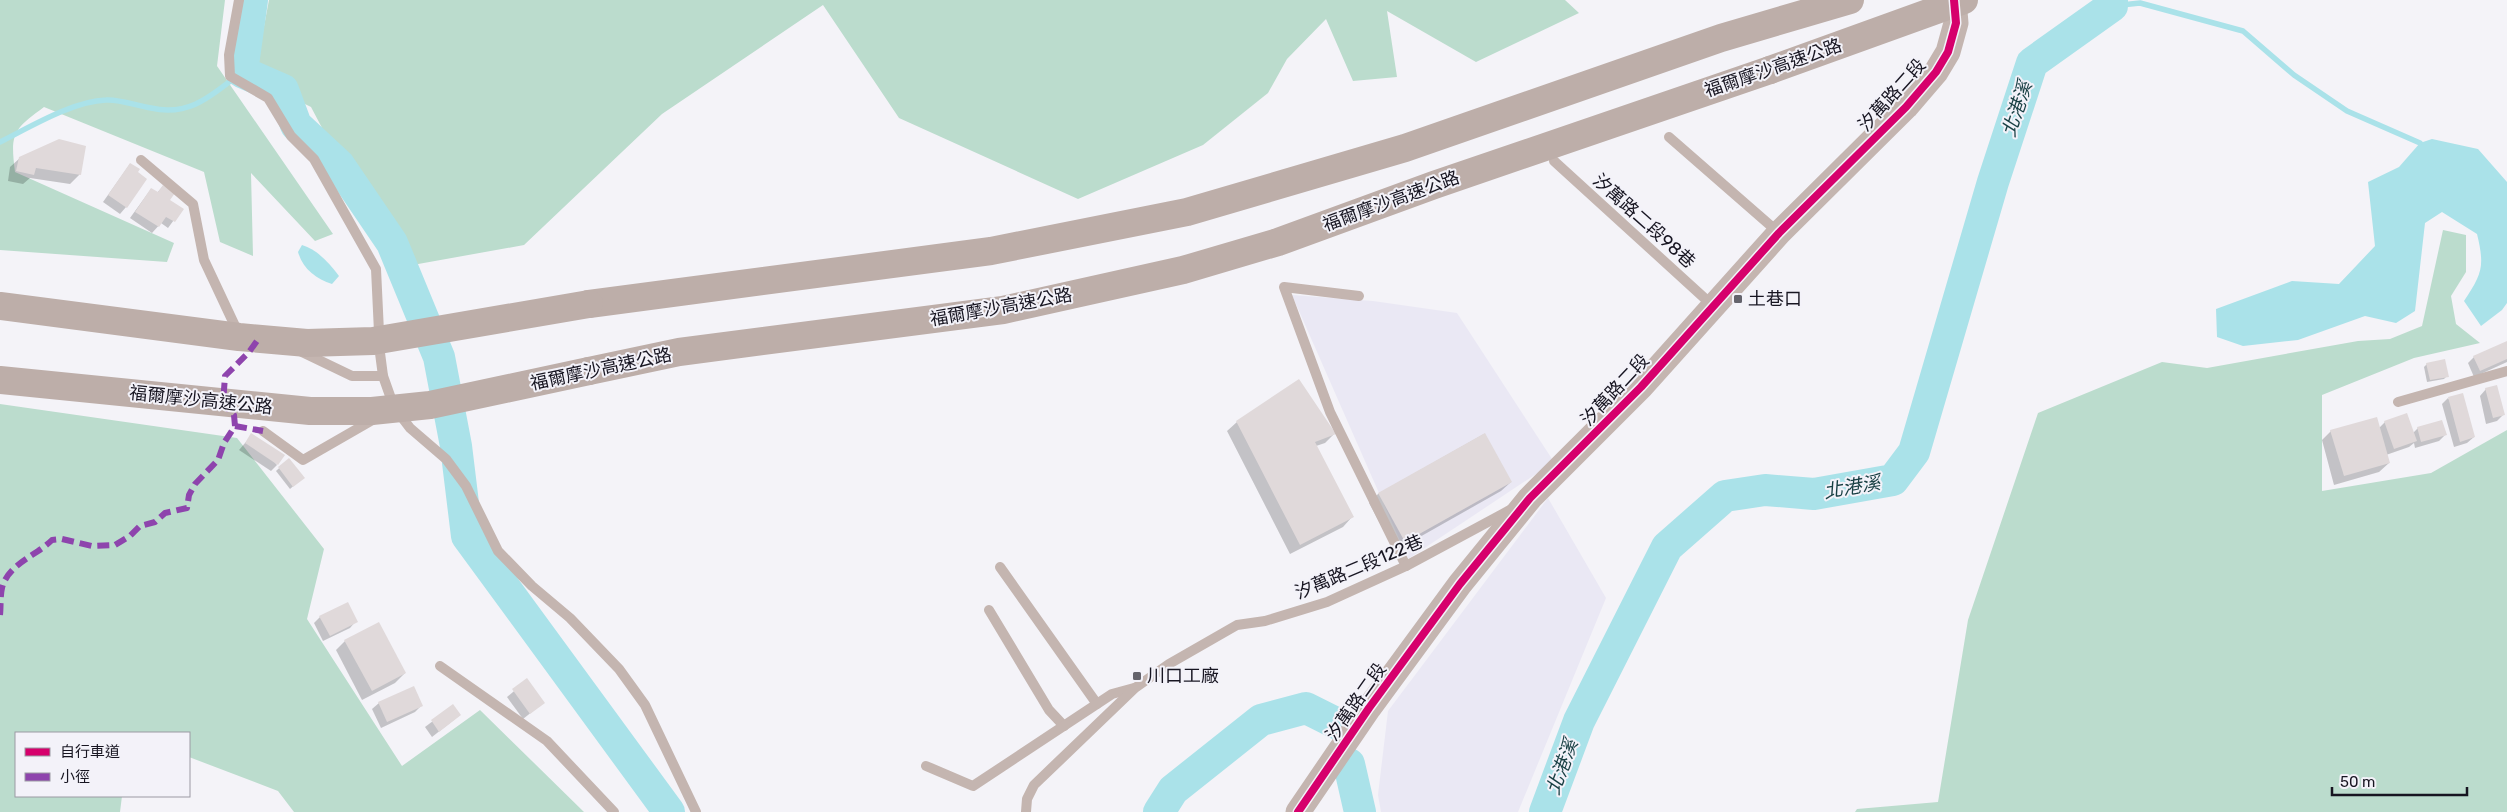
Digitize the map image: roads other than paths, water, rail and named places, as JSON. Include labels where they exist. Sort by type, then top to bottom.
[{"type":"highway","points":[[0,306],[239,337],[307,343],[373,341],[589,304],[991,251],[1187,212],[1405,148],[1721,38],[1850,0]]},
{"type":"highway","name":"福爾摩沙高速公路","points":[[0,380],[310,411],[372,411],[430,405],[679,352],[1002,310],[1183,270],[1278,242],[1434,185],[1770,70],[1964,0]]},
{"type":"street","name":"汐萬路二段","points":[[1298,812],[1454,591],[1530,498],[1641,387],[1712,305],[1779,233],[1906,107],[1936,72],[1948,52],[1956,23],[1954,0]]},
{"type":"lane","points":[[239,0],[229,55],[230,76],[268,98],[291,136],[314,159],[376,269],[383,376],[394,408],[410,428],[446,459],[466,486],[498,551],[532,586],[570,618],[619,669],[645,705],[692,811]]},
{"type":"lane","points":[[1669,137],[1779,233]]},
{"type":"lane","points":[[140,160],[192,204],[204,260],[235,326],[250,335],[311,355],[352,376],[383,376]]},
{"type":"lane","name":"汐萬路二段98巷","points":[[1554,161],[1712,305]]},
{"type":"lane","points":[[1359,296],[1284,286],[1330,412],[1406,566]]},
{"type":"lane","points":[[2398,402],[2507,371]]},
{"type":"lane","points":[[263,431],[303,460],[394,408]]},
{"type":"lane","name":"汐萬路二段122巷","points":[[1026,812],[1027,799],[1034,785],[1135,688],[1169,664],[1237,625],[1265,621],[1327,602],[1406,566],[1443,548],[1530,498]]},
{"type":"lane","points":[[1000,567],[1097,704]]},
{"type":"lane","points":[[989,610],[1049,710],[1064,726]]},
{"type":"lane","points":[[440,666],[547,741],[614,812]]},
{"type":"lane","points":[[926,766],[973,786],[1112,694],[1135,688]]},
{"type":"water","points":[[2432,139],[2478,149],[2507,182],[2507,303],[2502,310],[2481,326],[2464,301],[2475,284],[2480,270],[2481,255],[2477,234],[2442,212],[2425,223],[2415,311],[2396,323],[2365,316],[2298,340],[2243,346],[2217,337],[2216,309],[2292,281],[2339,284],[2375,246],[2368,182],[2399,167],[2420,143]]},
{"type":"water","points":[[302,245],[318,254],[339,276],[332,284],[316,276],[303,263],[298,252]]},
{"type":"waterway","points":[[252,0],[242,72],[283,90],[296,125],[339,165],[392,243],[439,357],[456,446],[467,536],[669,812]]},
{"type":"waterway","name":"北港溪","points":[[1545,812],[1579,721],[1667,547],[1725,496],[1765,490],[1814,494],[1893,480],[1914,452],[1993,182],[2032,63],[2112,6],[2112,0]]},
{"type":"waterway","points":[[2112,6],[2140,3],[2243,31],[2294,75],[2347,111],[2420,143]]},
{"type":"waterway","points":[[0,142],[52,116],[93,101],[117,101],[165,110],[190,106],[201,102],[242,72]]},
{"type":"waterway","name":"北港溪","points":[[1159,812],[1173,790],[1261,720],[1306,708],[1340,725]]},
{"type":"waterway","name":"北港溪","points":[[1349,764],[1360,812]]},
{"type":"place","name":"土巷口","points":[[1738,299]]},
{"type":"place","name":"川口工廠","points":[[1137,676]]}]
